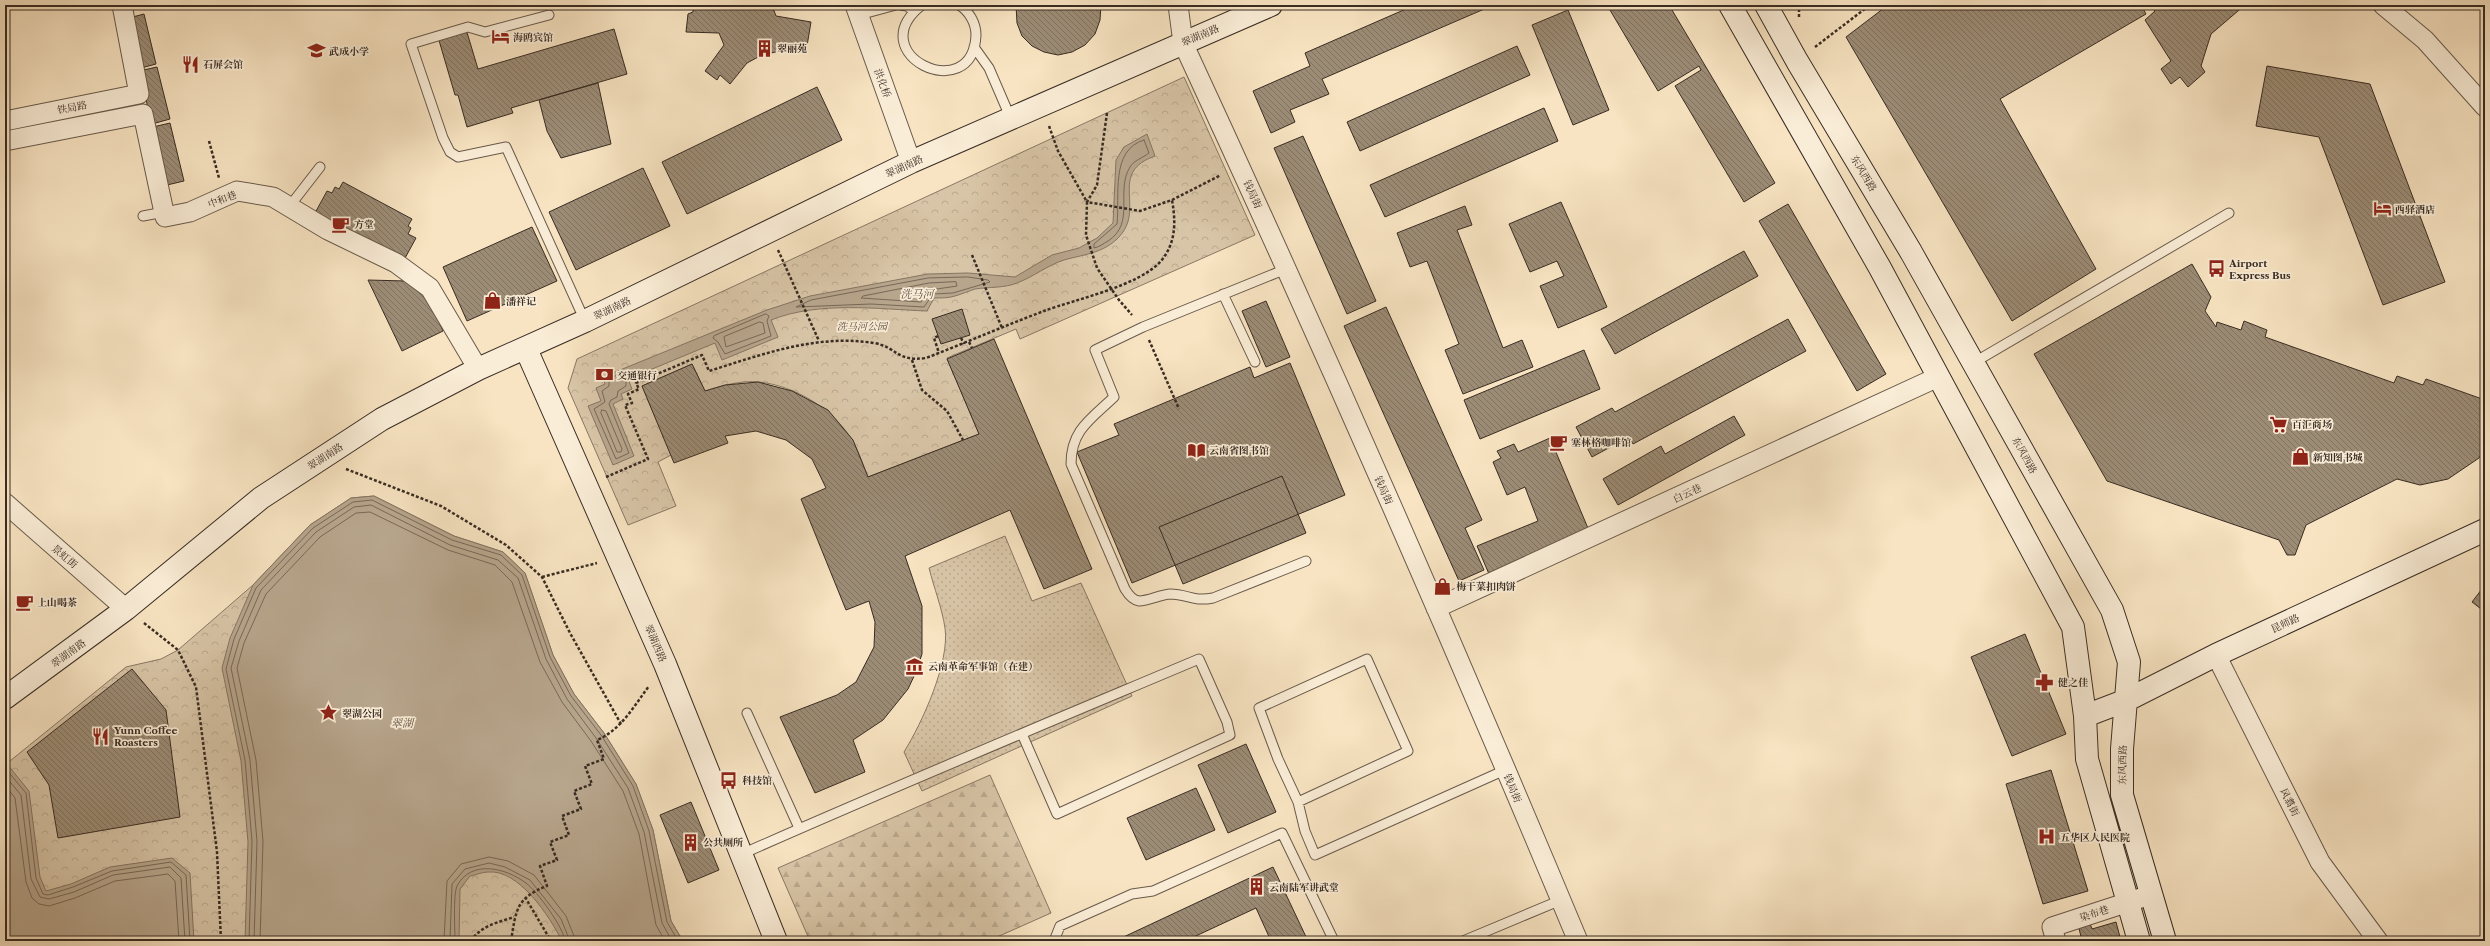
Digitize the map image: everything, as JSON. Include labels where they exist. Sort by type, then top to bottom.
[{"type":"street","name":"铁局路","points":[[5,121],[139,94],[122,5]]},
{"type":"street","name":"钱局街","points":[[1178,5],[1183,43],[1240,166],[1436,608],[1578,941]]},
{"type":"street","name":"翠湖南路","points":[[5,698],[126,609],[261,498],[382,419],[478,369],[585,322],[911,162],[1271,5]]},
{"type":"street","points":[[1730,5],[1880,268],[2073,627],[2085,716],[2087,759],[2139,941]]},
{"type":"street","name":"东风西路","points":[[1766,5],[1797,61],[1911,252],[2112,610],[2129,662],[2122,749],[2122,795],[2150,895],[2165,941]]},
{"type":"street","points":[[2383,5],[2425,40],[2485,107]]},
{"type":"street","name":"洪化桥","points":[[857,10],[911,162]]},
{"type":"street","points":[[5,141],[143,114],[164,212]]},
{"type":"street","name":"中和巷","points":[[164,212],[165,216],[190,212],[237,192],[273,197],[328,230],[396,263],[430,288],[478,369]]},
{"type":"street","name":"翠湖西路","points":[[526,349],[665,664],[776,941]]},
{"type":"street","name":"白云巷","points":[[1436,608],[1938,377]]},
{"type":"street","name":"景虹街","points":[[5,503],[126,609]]},
{"type":"street","name":"昆师路","points":[[2085,716],[2126,700],[2216,655],[2485,530]]},
{"type":"street","name":"风翥街","points":[[2216,655],[2320,862],[2378,941]]},
{"type":"street","name":"染布巷","points":[[2056,941],[2052,928],[2150,895]]},
{"type":"lane","points":[[857,10],[896,5]]},
{"type":"lane","points":[[900,5],[907,6],[914,11]]},
{"type":"lane","points":[[922,5],[914,11],[908,20],[904,40],[907,49],[920,65],[939,71],[949,70],[967,60],[974,47],[976,32],[974,22],[958,5]]},
{"type":"lane","points":[[549,15],[485,32],[468,28],[411,44],[450,152],[458,157],[506,147],[585,322]]},
{"type":"lane","points":[[974,47],[989,68],[1011,119]]},
{"type":"lane","points":[[289,207],[320,167]]},
{"type":"lane","points":[[143,216],[164,212]]},
{"type":"lane","points":[[1973,363],[2229,213]]},
{"type":"lane","points":[[1286,269],[1143,327],[1095,350],[1114,398],[1077,433],[1071,450],[1071,464],[1124,589],[1131,598],[1138,601],[1168,594],[1184,595],[1198,601],[1228,593],[1306,561]]},
{"type":"lane","points":[[1223,294],[1255,362]]},
{"type":"lane","points":[[742,854],[799,828],[1199,659],[1227,722],[1230,735],[1057,814],[1022,734]]},
{"type":"lane","points":[[1298,802],[1408,751],[1367,660],[1259,708],[1278,759],[1298,802],[1305,831],[1315,855],[1505,770]]},
{"type":"lane","points":[[747,712],[799,828]]},
{"type":"lane","points":[[1054,941],[1060,926],[1132,894],[1153,891],[1282,833],[1334,941]]},
{"type":"lane","points":[[1463,941],[1561,900]]},
{"type":"path","points":[[1797,61],[1870,5]]},
{"type":"path","points":[[1042,105],[1058,151],[1087,202],[1140,211],[1172,200],[1240,166]]},
{"type":"path","points":[[1107,113],[1097,185],[1087,202],[1086,235],[1098,268],[1143,327]]},
{"type":"path","points":[[209,141],[219,178]]},
{"type":"path","points":[[587,485],[648,459],[625,405],[632,403],[628,394],[639,389],[636,382],[702,355],[709,371],[796,344],[819,341],[876,343],[901,357],[912,360],[926,358],[1002,328],[1112,288],[1146,272],[1161,261],[1174,233],[1176,218],[1172,200]]},
{"type":"path","points":[[770,231],[819,341]]},
{"type":"path","points":[[972,255],[1002,328]]},
{"type":"path","points":[[938,336],[934,338],[940,353]]},
{"type":"path","points":[[961,338],[964,344]]},
{"type":"path","points":[[969,342],[972,348]]},
{"type":"path","points":[[1156,356],[1179,410]]},
{"type":"path","points":[[912,360],[922,390],[947,411],[964,440]]},
{"type":"path","points":[[664,371],[665,376]]},
{"type":"path","points":[[320,459],[442,506],[506,545],[542,577],[570,633],[621,724]]},
{"type":"path","points":[[542,577],[597,564]]},
{"type":"path","points":[[126,609],[178,650],[196,687],[217,852],[221,941]]},
{"type":"path","points":[[511,941],[515,916],[525,896],[530,892],[547,886],[540,866],[557,860],[550,842],[569,835],[562,816],[581,809],[574,791],[592,784],[585,766],[604,759],[596,740],[606,736],[621,724],[665,664]]},
{"type":"path","points":[[525,896],[551,941]]},
{"type":"path","points":[[471,941],[475,935],[486,927],[515,916]]},
{"type":"green space","name":"洗马河公园","points":[[1184,77],[1255,235],[1020,339],[1016,329],[947,358],[979,434],[868,477],[859,453],[852,440],[835,418],[812,401],[786,388],[773,384],[745,382],[705,391],[692,364],[642,386],[671,455],[658,462],[676,506],[628,525],[568,388],[577,359]]},
{"type":"green space","name":"翠湖","points":[[374,496],[454,536],[503,552],[525,573],[553,655],[574,694],[604,733],[636,784],[653,830],[671,921],[683,941],[5,941],[5,765],[126,667],[161,659],[178,650],[253,585],[310,525],[351,498]]},
{"type":"green space","points":[[1005,536],[1032,601],[1081,583],[1132,696],[922,791],[904,752],[926,709],[939,675],[943,658],[945,642],[944,620],[929,568]]},
{"type":"green space","points":[[990,775],[1051,913],[988,941],[810,941],[778,868]]},
{"type":"water","name":"洗马河","points":[[1147,134],[1155,156],[1141,163],[1134,171],[1130,180],[1130,211],[1128,221],[1123,232],[1117,239],[1103,249],[1058,262],[1012,285],[975,289],[953,297],[934,298],[927,311],[868,308],[828,308],[789,314],[771,320],[778,337],[722,360],[715,343],[628,379],[632,389],[621,394],[623,399],[613,404],[634,456],[613,465],[588,406],[601,401],[596,388],[605,384],[603,377],[767,310],[810,296],[928,274],[968,273],[1015,277],[1052,255],[1079,248],[1097,238],[1113,223],[1116,160],[1124,147]]},
{"type":"water","name":"翠湖","points":[[374,496],[454,536],[503,552],[525,573],[553,655],[574,694],[604,733],[636,784],[653,830],[671,921],[683,941],[562,941],[550,920],[532,896],[522,886],[511,878],[500,873],[484,872],[470,876],[460,889],[459,941],[245,941],[248,842],[241,761],[222,668],[230,638],[253,585],[310,525],[351,498]]},
{"type":"water","points":[[7,764],[29,791],[40,877],[46,891],[71,884],[110,867],[172,858],[190,873],[194,941],[5,941]]},
{"type":"building","name":"翠丽苑","points":[[693,5],[776,5],[773,8],[776,16],[811,22],[806,52],[779,51],[760,56],[747,63],[730,84],[720,75],[717,80],[705,71],[724,45],[719,33],[686,32],[688,14],[693,12]]},
{"type":"building","points":[[1016,5],[1101,5],[1100,20],[1095,34],[1085,45],[1072,52],[1058,55],[1044,52],[1032,46],[1022,36],[1017,23]]},
{"type":"building","points":[[1415,5],[1488,5],[1489,7],[1322,79],[1329,94],[1290,110],[1295,122],[1271,133],[1253,91],[1310,66],[1305,53]]},
{"type":"building","points":[[1607,5],[1669,5],[1775,183],[1744,202],[1675,86],[1701,70],[1699,66],[1658,91]]},
{"type":"building","points":[[1888,5],[2141,5],[2146,14],[2000,99],[2096,269],[2012,321],[1846,37]]},
{"type":"building","points":[[2151,5],[2245,5],[2211,34],[2201,66],[2205,72],[2188,87],[2180,77],[2171,84],[2161,69],[2171,61],[2145,20],[2155,11]]},
{"type":"building","points":[[1568,10],[1609,110],[1573,125],[1532,25]]},
{"type":"building","points":[[144,14],[156,64],[141,68],[129,18]]},
{"type":"building","points":[[466,29],[478,69],[614,29],[627,74],[511,108],[513,113],[467,127],[458,95],[455,95],[438,37]]},
{"type":"building","points":[[1517,46],[1530,75],[1360,151],[1347,122]]},
{"type":"building","name":"西驿酒店","points":[[2267,66],[2370,84],[2445,282],[2383,305],[2319,137],[2256,126]]},
{"type":"building","points":[[157,67],[170,119],[152,124],[139,71]]},
{"type":"building","points":[[598,83],[611,144],[561,158],[547,131],[539,100]]},
{"type":"building","points":[[817,87],[842,140],[687,214],[662,162]]},
{"type":"building","points":[[1544,108],[1558,141],[1385,217],[1370,185]]},
{"type":"building","points":[[170,123],[184,181],[167,185],[153,127]]},
{"type":"building","points":[[1303,136],[1376,301],[1347,314],[1274,148]]},
{"type":"building","points":[[643,168],[670,226],[576,270],[549,212]]},
{"type":"building","points":[[343,182],[412,219],[408,226],[411,228],[408,234],[416,238],[404,260],[315,213],[327,191],[332,193],[335,187],[339,189]]},
{"type":"building","points":[[1561,202],[1607,307],[1558,328],[1540,286],[1564,276],[1557,261],[1530,272],[1509,224]]},
{"type":"building","points":[[1788,204],[1886,374],[1857,391],[1759,221]]},
{"type":"building","points":[[1465,206],[1472,225],[1457,230],[1503,348],[1522,340],[1533,367],[1463,394],[1445,350],[1459,344],[1427,261],[1410,267],[1397,233]]},
{"type":"building","points":[[532,227],[557,281],[467,321],[443,267]]},
{"type":"building","points":[[1744,251],[1758,276],[1615,354],[1601,329]]},
{"type":"building","name":"百汇商场","points":[[2192,264],[2211,297],[2205,311],[2216,327],[2217,322],[2241,330],[2244,321],[2267,330],[2265,337],[2394,383],[2397,376],[2423,385],[2426,379],[2485,400],[2485,448],[2479,458],[2448,479],[2420,485],[2397,479],[2306,525],[2295,555],[2287,555],[2279,540],[2107,481],[2034,354]]},
{"type":"building","points":[[368,280],[406,281],[421,289],[432,305],[443,331],[402,351]]},
{"type":"building","points":[[1266,301],[1290,357],[1266,367],[1242,311]]},
{"type":"building","points":[[1386,307],[1482,520],[1465,528],[1484,570],[1459,581],[1344,326]]},
{"type":"building","points":[[962,309],[970,335],[941,344],[932,319]]},
{"type":"building","points":[[1788,319],[1806,351],[1633,444],[1629,437],[1592,457],[1576,427],[1612,408],[1615,412]]},
{"type":"building","points":[[994,339],[1092,569],[1044,589],[1010,510],[905,556],[922,606],[922,654],[916,672],[908,689],[883,720],[853,740],[865,772],[815,793],[780,717],[837,695],[856,682],[874,647],[875,622],[869,601],[846,610],[801,499],[826,488],[812,459],[786,440],[756,431],[725,436],[728,443],[674,463],[642,386],[692,364],[705,391],[725,385],[758,382],[792,391],[828,410],[853,440],[868,477],[979,434],[947,359]]},
{"type":"building","points":[[1584,350],[1600,389],[1480,439],[1464,400]]},
{"type":"building","points":[[1290,363],[1345,495],[1132,583],[1077,452],[1119,435],[1114,424],[1250,367],[1254,378]]},
{"type":"building","points":[[1734,416],[1745,435],[1618,505],[1603,479],[1661,446],[1665,454]]},
{"type":"building","points":[[1550,438],[1590,533],[1489,574],[1477,546],[1538,521],[1525,487],[1507,495],[1493,462],[1501,458],[1497,451],[1514,444],[1518,452]]},
{"type":"building","points":[[1282,476],[1306,533],[1183,584],[1159,527]]},
{"type":"building","points":[[2485,585],[2485,612],[2472,602]]},
{"type":"building","points":[[2025,634],[2066,734],[2012,756],[1971,657]]},
{"type":"building","points":[[132,669],[166,710],[180,817],[58,838],[49,785],[27,752]]},
{"type":"building","points":[[1246,744],[1276,812],[1228,833],[1198,765]]},
{"type":"building","name":"五华区人民医院","points":[[2051,770],[2088,891],[2043,904],[2006,784]]},
{"type":"building","points":[[1196,788],[1215,830],[1146,860],[1127,818]]},
{"type":"building","name":"公共厕所","points":[[691,802],[719,870],[688,883],[660,815]]},
{"type":"building","name":"云南陆军讲武堂","points":[[1273,867],[1308,941],[1271,941],[1256,908],[1185,941],[1115,941]]},
{"type":"building","points":[[2089,921],[2092,929],[2116,922],[2121,941],[2082,941],[2078,924]]},
{"type":"place","name":"海鸥宾馆","points":[[500,37]]},
{"type":"place","name":"翠丽苑","points":[[764,48]]},
{"type":"place","name":"武成小学","points":[[316,51]]},
{"type":"place","name":"石屏会馆","points":[[190,64]]},
{"type":"place","name":"西驿酒店","points":[[2382,209]]},
{"type":"place","name":"方堂","points":[[341,224]]},
{"type":"place","name":"Airport Express Bus","points":[[2216,269]]},
{"type":"place","name":"潘祥记","points":[[493,301]]},
{"type":"place","name":"交通银行","points":[[604,375]]},
{"type":"place","name":"百汇商场","points":[[2279,424]]},
{"type":"place","name":"塞林格咖啡馆","points":[[1558,442]]},
{"type":"place","name":"云南省图书馆","points":[[1196,450]]},
{"type":"place","name":"新知图书城","points":[[2300,457]]},
{"type":"place","name":"梅干菜扣肉饼","points":[[1443,586]]},
{"type":"place","name":"上山喝茶","points":[[24,602]]},
{"type":"place","name":"云南革命军事馆（在建）","points":[[915,666]]},
{"type":"place","name":"健之佳","points":[[2045,682]]},
{"type":"place","name":"翠湖公园","points":[[329,713]]},
{"type":"place","name":"Yunn Coffee Roasters","points":[[101,736]]},
{"type":"place","name":"科技馆","points":[[729,780]]},
{"type":"place","name":"五华区人民医院","points":[[2047,837]]},
{"type":"place","name":"公共厕所","points":[[690,842]]},
{"type":"place","name":"云南陆军讲武堂","points":[[1256,887]]}]
